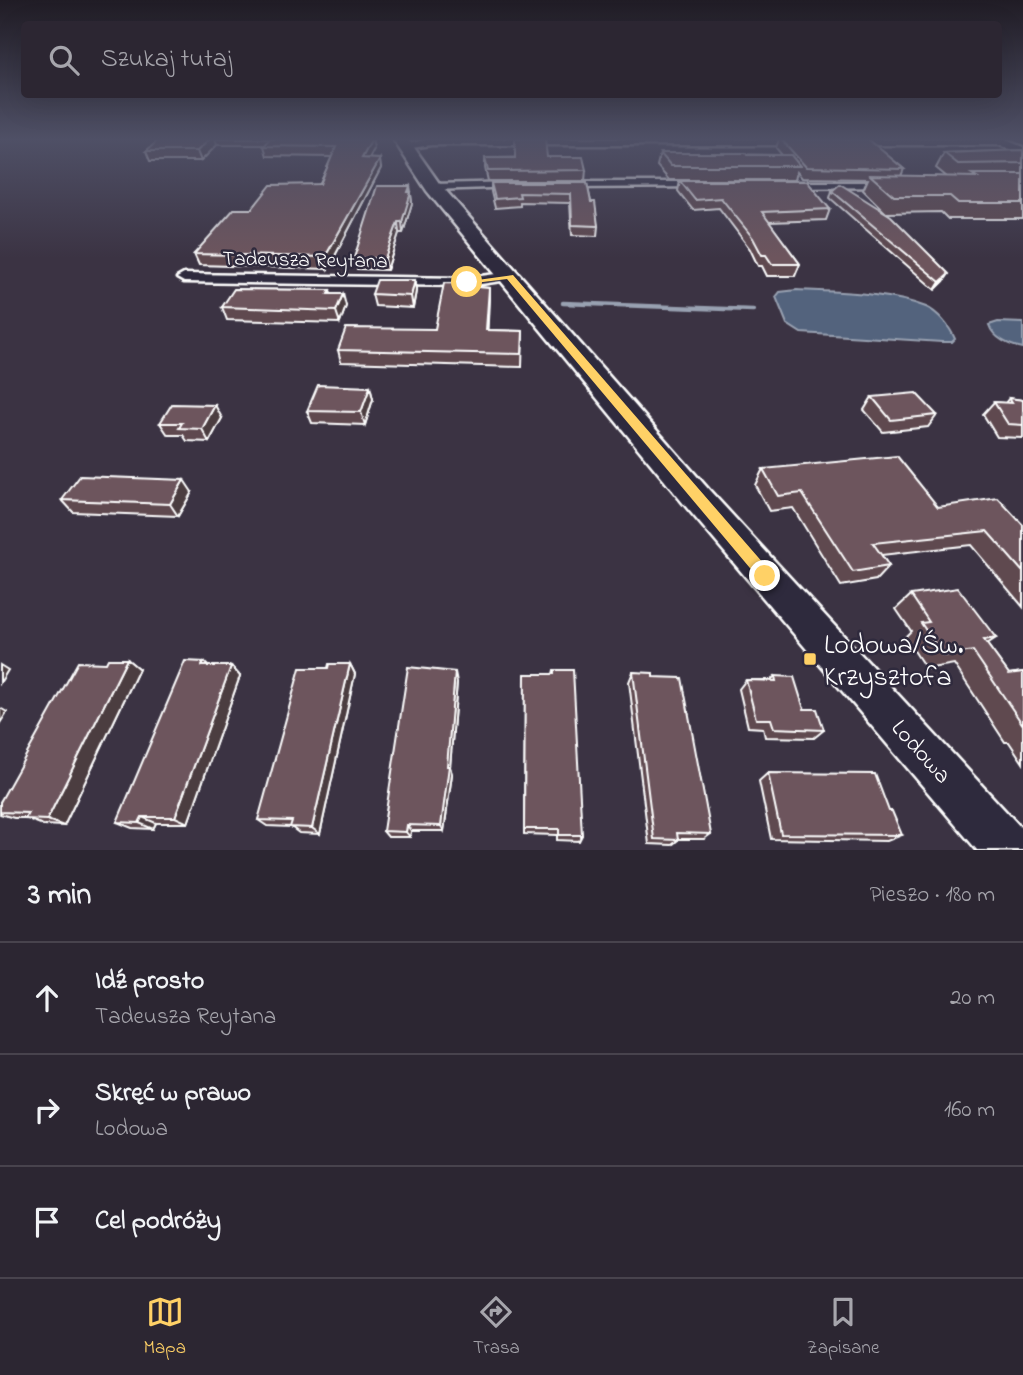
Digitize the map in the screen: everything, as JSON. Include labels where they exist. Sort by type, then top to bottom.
[{"type":"street","name":"Lodowa","points":[[427,179],[757,567],[1006,849]]},
{"type":"street","points":[[765,185],[898,184]]},
{"type":"street","points":[[433,187],[535,185]]},
{"type":"street","points":[[549,185],[715,185]]},
{"type":"street","name":"Tadeusza Reytana","points":[[184,278],[467,282],[510,276]]},
{"type":"water","points":[[797,290],[863,294],[912,302],[935,312],[955,339],[952,342],[942,342],[801,333],[787,324],[776,297],[780,292]]},
{"type":"water","points":[[998,322],[1023,323],[1023,348],[994,334],[989,325]]},
{"type":"building","points":[[322,179],[369,179],[325,257],[194,254],[234,209],[252,209],[271,185],[320,184]]},
{"type":"building","points":[[874,179],[1023,179],[1023,203],[958,203],[950,196],[894,196]]},
{"type":"building","points":[[680,181],[807,181],[830,209],[762,212],[800,264],[772,264],[766,255],[762,255],[753,238],[721,198],[695,200]]},
{"type":"building","points":[[491,183],[587,183],[591,202],[595,202],[598,226],[572,225],[571,194],[519,193],[520,197],[495,199]]},
{"type":"building","points":[[840,184],[891,216],[949,274],[940,282],[832,191]]},
{"type":"building","points":[[377,186],[410,186],[408,192],[411,192],[402,222],[398,222],[385,258],[354,258]]},
{"type":"building","points":[[377,280],[415,280],[411,296],[372,294]]},
{"type":"building","points":[[444,283],[478,284],[478,287],[489,288],[486,330],[523,331],[522,354],[338,350],[346,328],[435,329]]},
{"type":"building","points":[[234,289],[330,290],[328,294],[343,294],[336,311],[222,307]]},
{"type":"building","points":[[318,385],[370,387],[361,412],[307,411]]},
{"type":"building","points":[[916,393],[937,415],[891,420],[872,397]]},
{"type":"building","points":[[1009,398],[1023,400],[1023,425],[1008,424],[994,402],[1012,403]]},
{"type":"building","points":[[172,404],[215,405],[202,429],[179,428],[182,423],[160,423]]},
{"type":"building","points":[[897,456],[938,507],[998,498],[1023,525],[1023,572],[987,531],[873,543],[889,566],[853,572],[802,493],[778,496],[763,469]]},
{"type":"building","points":[[80,476],[184,480],[170,504],[62,500]]},
{"type":"building","points":[[958,588],[996,638],[984,640],[1009,674],[1023,672],[1023,725],[973,651],[943,656],[921,623],[929,622],[911,595]]},
{"type":"building","points":[[108,659],[127,659],[47,820],[25,819],[28,813],[0,812],[0,802],[78,662],[106,663]]},
{"type":"building","points":[[185,661],[204,662],[202,666],[231,666],[175,817],[142,817],[139,823],[117,822]]},
{"type":"building","points":[[329,664],[350,664],[312,828],[290,827],[292,821],[258,820],[300,668],[328,668]]},
{"type":"building","points":[[408,667],[455,672],[449,766],[441,826],[407,825],[406,832],[383,831]]},
{"type":"building","points":[[554,670],[573,670],[582,835],[559,835],[559,829],[524,829],[525,674],[554,674]]},
{"type":"building","points":[[633,672],[653,673],[653,677],[682,678],[711,834],[677,833],[678,840],[654,839]]},
{"type":"building","points":[[775,676],[794,677],[804,709],[817,709],[824,730],[774,728],[771,719],[756,719],[746,680],[776,681]]},
{"type":"building","points":[[768,773],[875,774],[889,811],[892,811],[902,835],[781,834]]},
{"type":"waterway","points":[[563,303],[753,310]]},
{"type":"place","name":"Lodowa/Św. Krzysztofa","points":[[810,659]]},
{"type":"route","points":[[467,282],[510,276],[765,576]]}]
